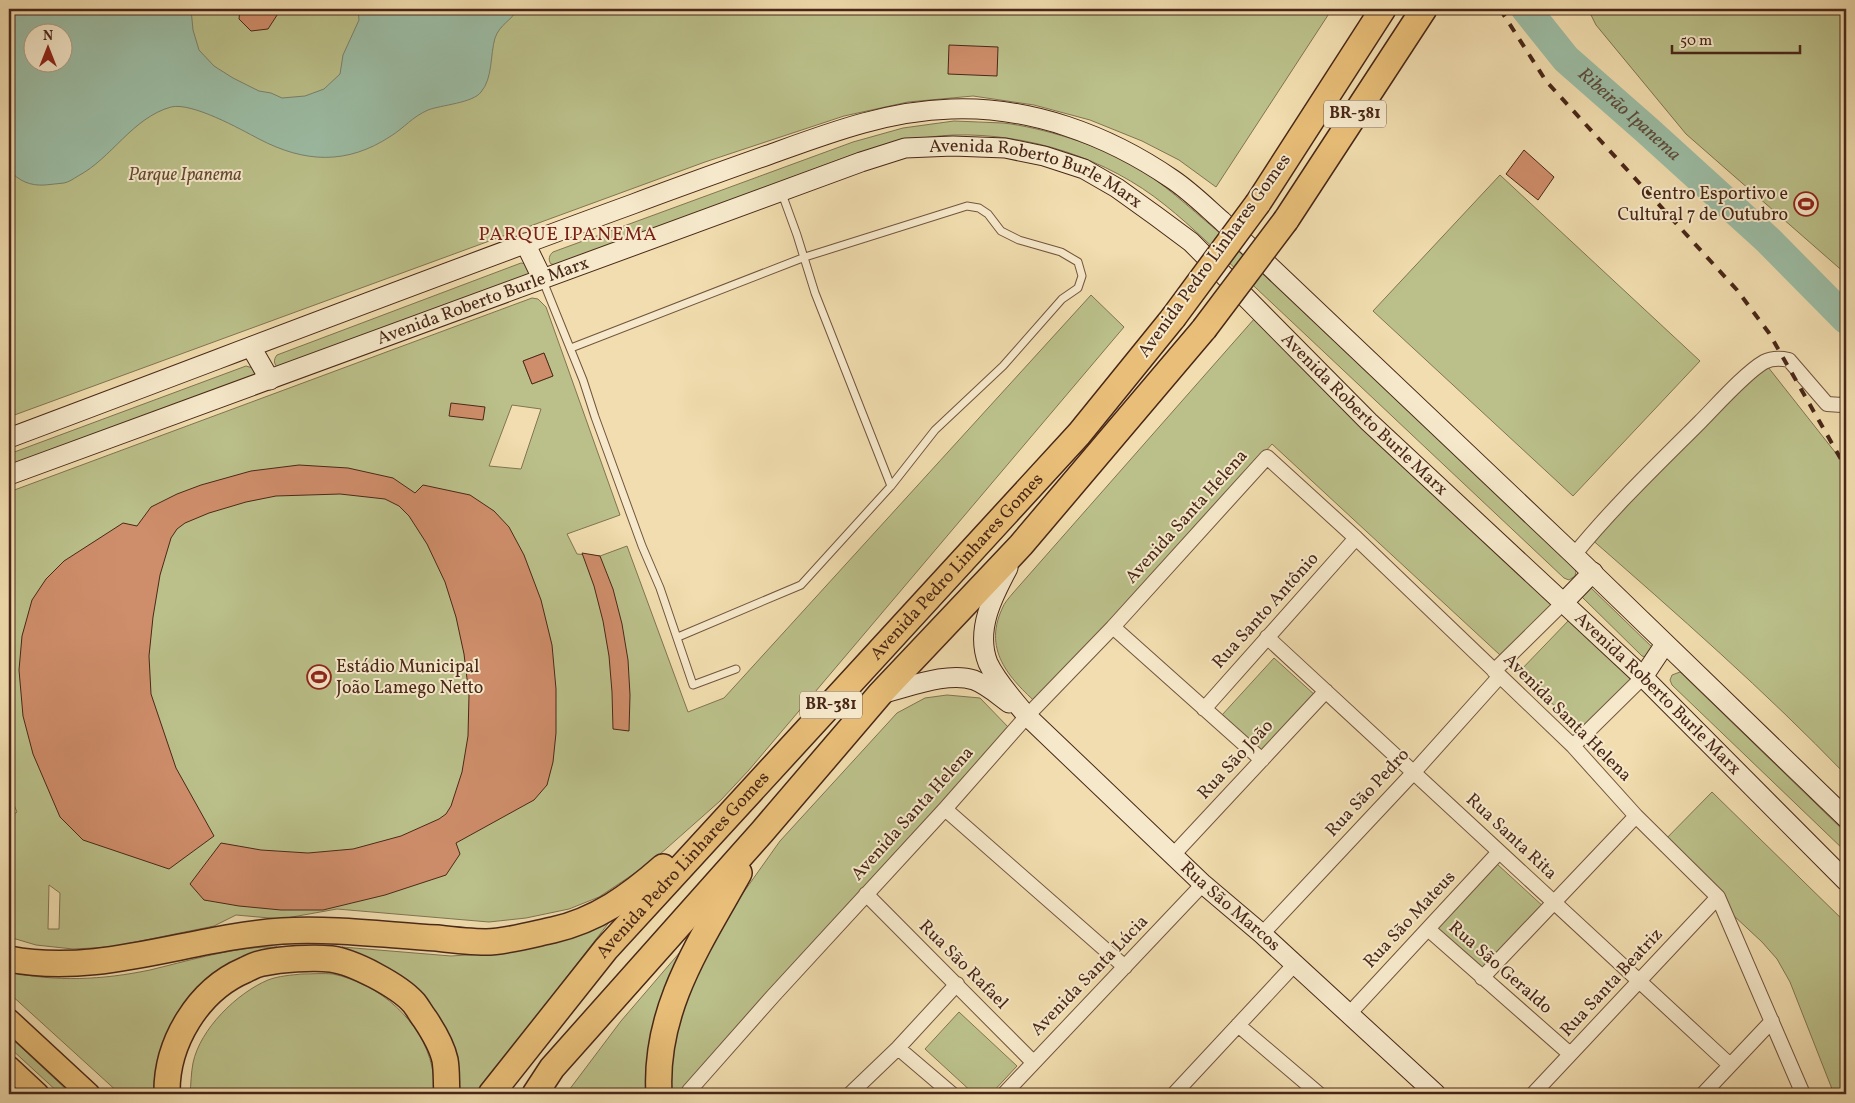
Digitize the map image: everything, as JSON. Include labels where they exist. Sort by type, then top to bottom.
[{"type":"highway","name":"Avenida Pedro Linhares Gomes","points":[[491,1094],[606,949],[1079,434],[1173,318],[1258,203],[1383,9]]},
{"type":"highway","name":"Avenida Pedro Linhares Gomes","points":[[535,1094],[552,1068],[762,832],[880,694],[1021,545],[1204,329],[1286,220],[1424,9]]},
{"type":"highway","points":[[9,959],[28,963],[104,962],[246,934],[284,931],[366,933],[488,942],[555,930],[582,922],[611,908],[638,889],[775,767]]},
{"type":"highway","points":[[659,1094],[658,1074],[661,1044],[668,1014],[683,975],[762,832]]},
{"type":"highway","points":[[167,1094],[166,1083],[171,1058],[185,1024],[208,995],[231,976],[262,963],[301,959],[332,959],[361,969],[389,984],[414,1003],[432,1030],[444,1059],[446,1094]]},
{"type":"main road","name":"Avenida Roberto Burle Marx","points":[[9,438],[524,243],[844,127],[871,120],[952,109],[1005,112],[1050,121],[1095,137],[1137,157],[1175,181],[1229,228],[1593,572],[1846,818]]},
{"type":"main road","name":"Avenida Roberto Burle Marx","points":[[9,475],[542,278],[860,162],[905,148],[952,146],[1005,148],[1044,156],[1084,169],[1117,188],[1191,242],[1369,422],[1643,677],[1846,881]]},
{"type":"main road","points":[[524,243],[542,278]]},
{"type":"main road","points":[[251,347],[270,380]]},
{"type":"main road","points":[[1021,545],[994,594],[987,612],[984,642],[988,662],[1003,687],[1027,716]]},
{"type":"main road","points":[[1564,602],[1593,572]]},
{"type":"main road","points":[[1643,677],[1665,644]]},
{"type":"main road","points":[[880,694],[930,680],[954,677],[973,680],[983,684],[1027,716]]},
{"type":"main road","name":"Rua São Marcos","points":[[1027,716],[1174,854],[1203,884],[1262,934],[1436,1094]]},
{"type":"main road","points":[[9,1020],[89,1094]]},
{"type":"main road","points":[[9,1067],[38,1094]]},
{"type":"street","points":[[1574,555],[1602,522],[1714,407],[1755,368],[1764,362],[1774,358],[1789,360],[1827,404],[1844,403]]},
{"type":"street","name":"Avenida Santa Helena","points":[[689,1094],[689,1091],[696,1083],[1027,716],[1113,627],[1267,457],[1356,538],[1573,746],[1636,816],[1718,897],[1803,1094]]},
{"type":"street","name":"Rua Santo Antônio","points":[[1204,709],[1356,538]]},
{"type":"street","name":"Rua São Pedro","points":[[1262,934],[1414,772],[1497,673],[1564,602]]},
{"type":"street","points":[[1113,627],[1262,760]]},
{"type":"street","name":"Rua Santa Rita","points":[[1267,637],[1730,1065]]},
{"type":"street","points":[[1573,746],[1643,677]]},
{"type":"street","name":"Rua São João","points":[[1174,854],[1326,691]]},
{"type":"street","points":[[945,809],[1125,968]]},
{"type":"street","points":[[1482,978],[1636,816]]},
{"type":"street","name":"Rua São Mateus","points":[[1349,1014],[1499,852]]},
{"type":"street","name":"Avenida Santa Lúcia","points":[[1004,1094],[1203,884]]},
{"type":"street","name":"Rua São Rafael","points":[[866,894],[1033,1062]]},
{"type":"street","name":"Rua Santa Beatriz","points":[[1533,1094],[1718,897]]},
{"type":"street","name":"Rua São Geraldo","points":[[1428,929],[1570,1054]]},
{"type":"street","points":[[1174,1094],[1295,964]]},
{"type":"street","points":[[850,1094],[898,1048],[956,984]]},
{"type":"street","points":[[1703,1094],[1772,1021]]},
{"type":"street","points":[[1238,1025],[1319,1094]]},
{"type":"street","points":[[898,1048],[952,1094]]},
{"type":"lane","points":[[781,191],[816,293],[891,486]]},
{"type":"lane","points":[[572,348],[804,257],[967,206],[979,208],[988,214],[1001,230],[1020,240],[1061,252],[1078,262],[1081,268],[1082,276],[1078,288],[1062,299],[1003,366],[936,430],[891,486],[801,585],[678,637]]},
{"type":"lane","points":[[542,278],[572,348],[642,546],[678,637],[693,686],[736,669]]},
{"type":"green space","name":"Parque Ipanema","points":[[9,9],[1332,9],[1216,187],[1179,160],[1142,141],[1090,120],[1034,105],[973,96],[908,102],[844,116],[705,162],[9,417]]},
{"type":"green space","name":"Centro Esportivo e Cultural 7 de Outubro","points":[[1588,9],[1846,9],[1846,274],[1686,134],[1596,25]]},
{"type":"green space","points":[[954,121],[1003,123],[1052,133],[1105,151],[1134,165],[1155,180],[1215,229],[1574,567],[1575,576],[1569,580],[1564,578],[1175,213],[1142,188],[1118,174],[1066,152],[1010,138],[982,136],[954,135],[905,141],[857,153],[558,265],[551,264],[549,261],[553,252],[853,142],[903,128]]},
{"type":"green space","points":[[1500,175],[1700,361],[1573,496],[1373,311]]},
{"type":"green space","points":[[521,263],[527,264],[530,268],[530,276],[278,368],[275,363],[277,355]]},
{"type":"green space","name":"Estádio Municipal João Lamego Netto","points":[[1091,295],[1124,327],[749,770],[720,801],[650,863],[599,897],[569,909],[526,918],[489,922],[337,909],[281,919],[236,915],[214,926],[111,947],[73,949],[36,945],[9,937],[9,818],[17,812],[14,805],[9,806],[9,492],[532,298],[538,299],[546,307],[620,515],[567,534],[577,554],[600,556],[627,546],[688,712],[724,698]],"holes":[[[544,353],[553,376],[532,384],[523,361]],[[512,405],[541,409],[521,469],[489,466]],[[49,885],[60,893],[59,929],[48,929]]]},
{"type":"green space","points":[[1255,318],[1556,600],[1500,655],[1272,444],[1041,707],[1011,676],[998,652],[996,639],[997,624],[1004,605]]},
{"type":"green space","points":[[1764,362],[1846,466],[1846,775],[1752,683],[1589,537]]},
{"type":"green space","points":[[246,366],[253,368],[255,376],[9,470],[9,454]]},
{"type":"green space","points":[[1588,585],[1652,647],[1653,649],[1646,657],[1642,656],[1581,596]]},
{"type":"green space","points":[[1570,619],[1633,679],[1582,732],[1519,672]]},
{"type":"green space","points":[[1274,658],[1316,696],[1264,753],[1222,715]]},
{"type":"green space","points":[[1680,672],[1846,833],[1846,852],[1672,685],[1670,680],[1672,675]]},
{"type":"green space","points":[[947,695],[980,698],[1011,730],[679,1094],[666,1094],[675,1014],[701,952],[780,841],[897,713],[925,698]]},
{"type":"green space","points":[[1712,792],[1846,923],[1846,1094],[1834,1094],[1790,982],[1777,959],[1762,942],[1659,846]]},
{"type":"green space","points":[[1497,864],[1545,908],[1485,973],[1437,929]]},
{"type":"green space","points":[[614,916],[476,1094],[455,1094],[422,997],[397,973],[342,947],[451,956],[483,954]]},
{"type":"green space","points":[[262,947],[277,947],[245,961],[219,977],[163,1094],[120,1094],[9,993],[9,972],[44,977],[97,978],[150,970],[220,953]]},
{"type":"green space","points":[[681,951],[666,987],[655,1021],[649,1055],[647,1094],[566,1094],[621,1021]]},
{"type":"green space","points":[[302,974],[333,974],[350,979],[367,986],[396,1007],[409,1020],[427,1050],[433,1070],[435,1094],[190,1094],[192,1067],[197,1050],[212,1025],[232,1003],[268,980]]},
{"type":"green space","points":[[959,1012],[1017,1066],[991,1094],[974,1094],[925,1049]]},
{"type":"green space","points":[[9,1036],[71,1094],[60,1094],[9,1047]]},
{"type":"shaded area","points":[[15,9],[191,9],[193,30],[199,50],[214,66],[259,91],[271,93],[282,98],[305,96],[324,89],[340,74],[343,55],[359,20],[358,9],[518,9],[497,33],[493,45],[488,80],[477,96],[428,110],[391,136],[358,152],[326,157],[293,153],[276,147],[203,112],[191,108],[171,107],[157,112],[145,120],[90,168],[66,183],[34,185],[25,182],[9,170],[9,22]]},
{"type":"building","points":[[240,9],[281,9],[268,29],[251,31],[239,19]]},
{"type":"building","points":[[949,45],[998,47],[997,76],[948,74]]},
{"type":"building","points":[[1524,150],[1554,177],[1538,200],[1506,174]]},
{"type":"building","points":[[544,353],[553,376],[532,384],[523,361]]},
{"type":"building","points":[[451,403],[485,407],[483,420],[449,416]]},
{"type":"building","points":[[299,465],[348,468],[393,478],[415,493],[423,485],[470,495],[494,511],[509,527],[524,555],[541,600],[552,645],[556,689],[556,733],[553,762],[547,785],[534,800],[456,843],[460,854],[446,875],[385,895],[323,910],[281,910],[204,900],[190,884],[221,843],[261,850],[308,853],[353,849],[401,836],[439,819],[446,814],[451,806],[462,772],[468,736],[469,695],[464,654],[456,617],[445,582],[427,544],[409,516],[399,506],[385,499],[340,494],[276,496],[246,502],[209,513],[185,523],[177,529],[171,538],[160,575],[153,617],[149,656],[151,694],[176,768],[214,836],[169,869],[83,840],[60,817],[33,754],[23,716],[19,670],[22,636],[32,600],[46,579],[64,561],[123,523],[137,526],[151,507],[177,494],[251,471]]},
{"type":"building","points":[[582,553],[600,556],[613,589],[622,624],[628,660],[630,695],[629,731],[613,729],[609,656],[603,621],[594,586]]},
{"type":"waterway","name":"Ribeirão Ipanema","points":[[1526,9],[1566,59],[1768,240],[1846,319]]},
{"type":"railway","points":[[1500,9],[1546,81],[1737,290],[1769,333],[1846,468]]},
{"type":"place","name":"Centro Esportivo e Cultural 7 de Outubro","points":[[1806,204]]},
{"type":"place","name":"Estádio Municipal João Lamego Netto","points":[[319,677]]},
{"type":"district","name":"PARQUE IPANEMA","points":[[568,235]]}]
